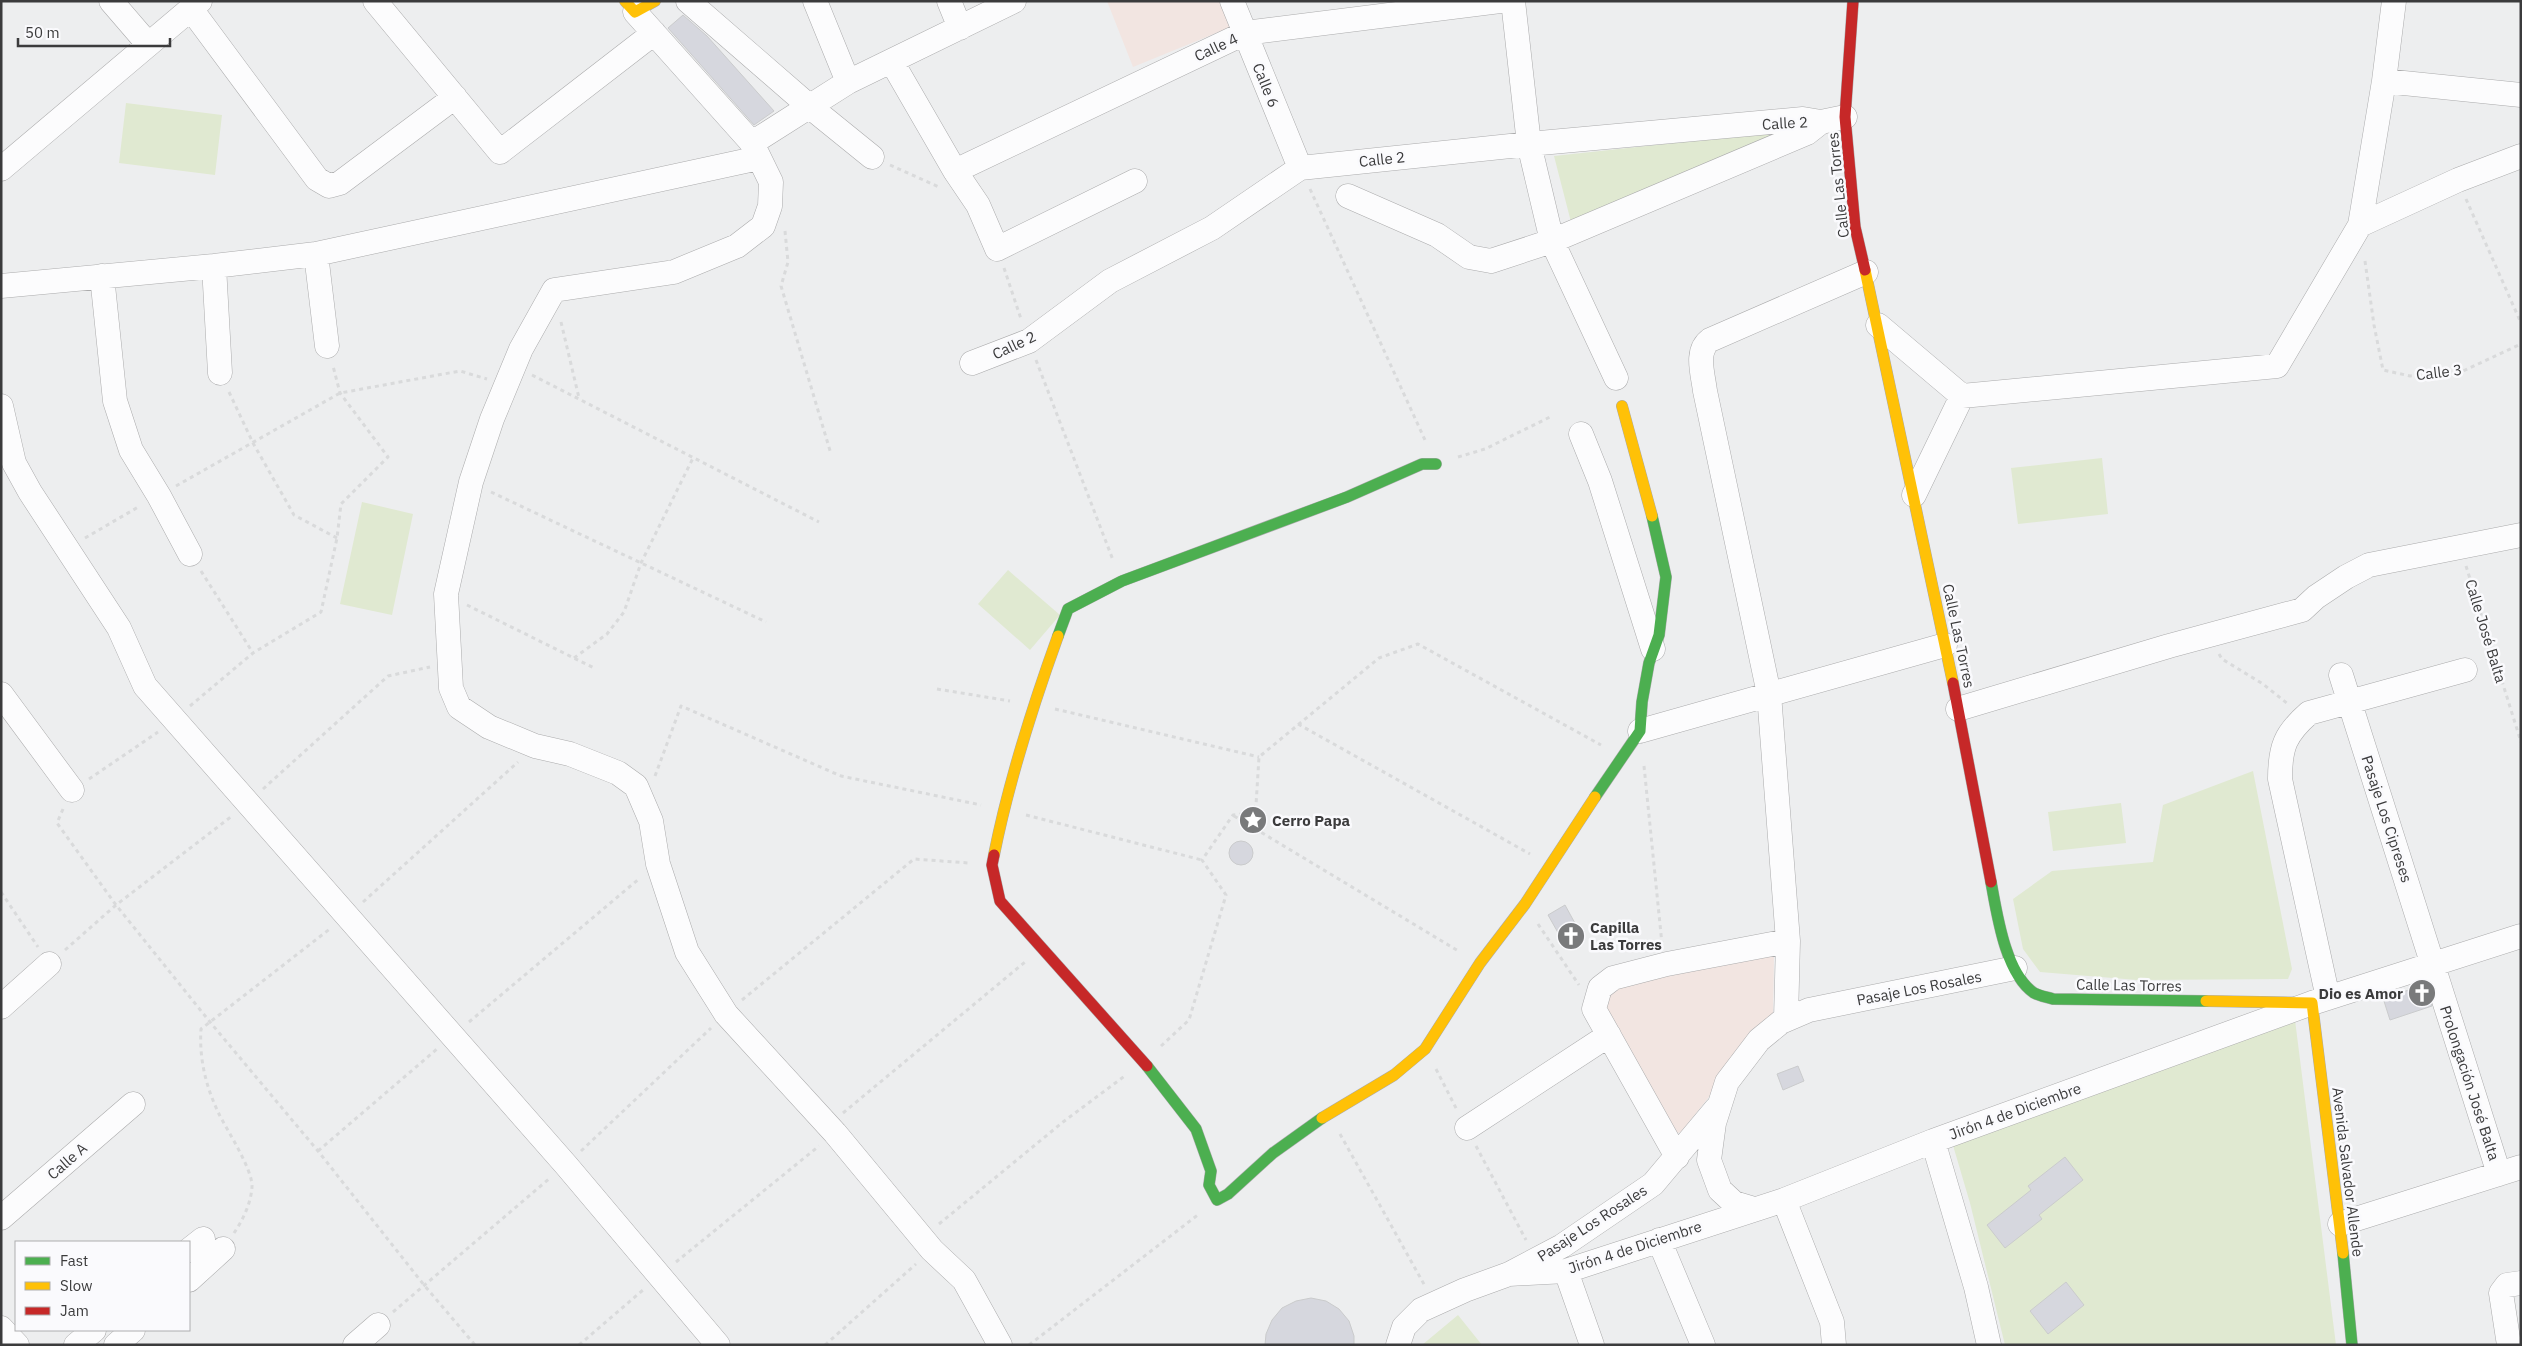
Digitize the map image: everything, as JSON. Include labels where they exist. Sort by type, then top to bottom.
[{"type":"street","points":[[111,1],[148,44]]},
{"type":"street","points":[[375,1],[500,152],[654,33]]},
{"type":"street","points":[[688,1],[809,106],[872,157]]},
{"type":"street","points":[[815,1],[848,82]]},
{"type":"street","points":[[948,1],[960,28]]},
{"type":"street","points":[[1,286],[214,266],[316,254],[756,150],[809,106],[848,82],[1014,1]]},
{"type":"street","name":"Calle 6","points":[[1232,1],[1300,168]]},
{"type":"street","name":"Calle 4","points":[[949,180],[1245,33],[1500,1]]},
{"type":"street","points":[[1513,1],[1529,144],[1552,242],[1616,378]]},
{"type":"street","name":"Calle Las Torres","points":[[1853,1],[1845,117],[1855,227],[1878,326],[1945,645],[2000,931],[2020,979],[2035,992],[2053,999],[2320,1000]]},
{"type":"street","points":[[1878,326],[1962,396],[2277,366],[2360,225],[2384,81],[2394,1]]},
{"type":"street","points":[[1,169],[196,5],[317,178],[329,186],[340,183],[455,98]]},
{"type":"street","points":[[638,5],[654,33],[756,150],[771,182],[770,206],[763,226],[737,246],[674,272],[554,290],[510,377],[471,482],[446,594],[451,688],[459,706],[489,727],[535,746],[570,754],[618,773],[636,786],[651,821],[658,864],[687,952],[726,1014],[831,1130],[927,1244],[964,1280],[1000,1345]]},
{"type":"street","points":[[892,62],[949,180],[978,205],[997,249],[1135,181]]},
{"type":"street","points":[[2384,81],[2521,95]]},
{"type":"street","name":"Calle 2","points":[[972,363],[1029,341],[1110,281],[1212,228],[1300,168],[1529,144],[1803,119],[1821,122],[1845,117]]},
{"type":"street","points":[[1348,196],[1437,235],[1469,257],[1491,261],[1552,242],[1807,133],[1821,122]]},
{"type":"street","points":[[2360,225],[2458,180],[2521,156]]},
{"type":"street","points":[[316,254],[327,346]]},
{"type":"street","points":[[214,266],[220,373]]},
{"type":"street","points":[[1786,1019],[1788,941],[1769,694],[1705,391],[1701,351],[1704,344],[1710,340],[1866,272]]},
{"type":"street","points":[[102,276],[115,401],[131,450],[159,496],[190,554]]},
{"type":"street","points":[[1914,495],[1962,396]]},
{"type":"street","points":[[1,406],[14,463],[30,492],[119,628],[145,686],[451,1037],[566,1165],[658,1277],[718,1345]]},
{"type":"street","points":[[1436,464],[1422,464],[1347,497],[1122,581],[1068,609],[1032,704],[1003,810],[992,866],[1000,901],[1144,1062],[1196,1129],[1211,1171],[1209,1185],[1217,1200],[1228,1194],[1273,1153],[1329,1113],[1394,1075],[1425,1049],[1480,963],[1525,904],[1621,756],[1640,732],[1642,702],[1653,649],[1659,635],[1666,577],[1656,529],[1622,406]]},
{"type":"street","points":[[1581,434],[1600,482],[1653,649]]},
{"type":"street","points":[[1958,709],[2302,610],[2316,597],[2346,577],[2370,565],[2521,535]]},
{"type":"street","points":[[1640,732],[1945,645]]},
{"type":"street","points":[[2320,1000],[2280,779],[2280,755],[2286,738],[2294,726],[2309,713],[2465,670]]},
{"type":"street","name":"Pasaje Los Cipreses","points":[[2341,675],[2433,964]]},
{"type":"street","points":[[1,694],[72,790]]},
{"type":"street","name":"Jirón 4 de Diciembre","points":[[1509,1274],[1566,1270],[1784,1200],[1932,1141],[2320,1000],[2521,936]]},
{"type":"street","points":[[1677,1157],[1594,1009],[1600,988],[1613,978],[1667,964],[1788,941]]},
{"type":"street","points":[[1,1007],[49,964]]},
{"type":"street","name":"Prolongación José Balta","points":[[2433,964],[2510,1171]]},
{"type":"street","name":"Pasaje Los Rosales","points":[[1754,1209],[1734,1203],[1720,1190],[1709,1160],[1714,1123],[1727,1082],[1759,1040],[1786,1019],[1809,1010],[2015,968]]},
{"type":"street","name":"Avenida Salvador Allende","points":[[2320,1000],[2352,1345]]},
{"type":"street","points":[[1467,1128],[1609,1035]]},
{"type":"street","name":"Calle A","points":[[1,1218],[133,1104]]},
{"type":"street","name":"Pasaje Los Rosales","points":[[1398,1345],[1404,1327],[1421,1310],[1465,1290],[1509,1274],[1562,1246],[1653,1184],[1719,1105]]},
{"type":"street","points":[[1932,1141],[1976,1287],[1989,1345]]},
{"type":"street","points":[[2340,1224],[2510,1171]]},
{"type":"street","points":[[1784,1200],[1832,1322],[1834,1345]]},
{"type":"street","points":[[1659,1240],[1703,1345]]},
{"type":"street","points":[[190,1278],[205,1246]]},
{"type":"street","points":[[1566,1270],[1592,1345]]},
{"type":"street","points":[[2510,1345],[2511,1288]]},
{"type":"street","points":[[355,1345],[378,1326]]},
{"type":"street","points":[[1,1328],[17,1345]]},
{"type":"street","points":[[76,1345],[93,1331]]},
{"type":"street","points":[[116,1345],[132,1331]]},
{"type":"path","points":[[872,157],[949,180]]},
{"type":"path","points":[[1300,168],[1436,464],[1485,449],[1552,416]]},
{"type":"path","points":[[2458,180],[2521,323]]},
{"type":"path","points":[[784,225],[788,262],[781,286],[830,454]]},
{"type":"path","name":"Calle 3","points":[[2360,225],[2374,325],[2383,370],[2410,376],[2463,372],[2521,344]]},
{"type":"path","points":[[997,249],[1029,341],[1122,581]]},
{"type":"path","points":[[554,290],[579,399]]},
{"type":"path","points":[[327,346],[340,393],[388,457],[341,504],[337,538],[321,612],[253,653],[175,720],[118,761],[72,790],[57,823],[116,905],[210,1022],[318,1151],[424,1285],[475,1345]]},
{"type":"path","points":[[67,548],[340,393],[460,372],[510,377],[579,399],[819,522]]},
{"type":"path","points":[[220,373],[253,443],[294,515],[337,538]]},
{"type":"path","points":[[574,658],[607,634],[624,612],[641,562],[693,458]]},
{"type":"path","points":[[471,482],[766,622]]},
{"type":"path","name":"Calle José Balta","points":[[2460,547],[2521,742]]},
{"type":"path","points":[[190,554],[253,653]]},
{"type":"path","points":[[446,594],[594,668]]},
{"type":"path","points":[[2207,636],[2222,659],[2263,684],[2286,703],[2309,713]]},
{"type":"path","points":[[1202,860],[1232,815],[1250,813],[1256,805],[1259,757],[1379,658],[1418,644],[1621,756]]},
{"type":"path","points":[[937,689],[1032,704],[1259,757]]},
{"type":"path","points":[[644,804],[681,706],[841,776],[1003,810],[1202,860],[1226,895],[1189,1020],[1144,1062],[1063,1122],[927,1244],[825,1345]]},
{"type":"path","points":[[1298,724],[1550,865]]},
{"type":"path","points":[[1640,732],[1662,948],[1667,964]]},
{"type":"path","points":[[205,1246],[243,1221],[252,1186],[240,1151],[218,1113],[203,1071],[200,1046],[201,1029],[347,916],[535,746]]},
{"type":"path","points":[[1232,815],[1480,963]]},
{"type":"path","points":[[726,1014],[914,858],[992,866]]},
{"type":"path","points":[[318,1151],[658,864]]},
{"type":"path","points":[[1,892],[49,964]]},
{"type":"path","points":[[1525,904],[1594,1009]]},
{"type":"path","points":[[579,1345],[1041,948]]},
{"type":"path","points":[[1425,1049],[1536,1260]]},
{"type":"path","points":[[1329,1113],[1436,1304]]},
{"type":"path","points":[[1029,1345],[1217,1200]]},
{"type":"path","points":[[378,1326],[424,1285]]},
{"type":"shaded area","points":[[1107,1],[1221,1],[1231,27],[1133,67]]},
{"type":"shaded area","points":[[1774,954],[1773,1016],[1682,1131],[1672,1136],[1603,1002],[1612,984]]},
{"type":"green space","points":[[126,103],[222,115],[215,175],[119,163]]},
{"type":"green space","points":[[1793,130],[1571,222],[1554,156]]},
{"type":"green space","points":[[2102,458],[2108,514],[2018,524],[2011,468]]},
{"type":"green space","points":[[362,502],[413,514],[392,615],[340,604]]},
{"type":"green space","points":[[1008,570],[1060,615],[1030,650],[978,604]]},
{"type":"green space","points":[[2253,771],[2292,969],[2288,979],[2137,980],[2040,972],[2023,949],[2013,899],[2052,871],[2153,862],[2163,805]]},
{"type":"green space","points":[[2121,803],[2126,843],[2053,851],[2048,812]]},
{"type":"green space","points":[[2295,1020],[2336,1345],[2005,1345],[1970,1203],[1952,1142]]},
{"type":"green space","points":[[1458,1315],[1482,1345],[1422,1345]]},
{"type":"building","points":[[683,15],[707,36],[774,111],[754,125],[668,28]]},
{"type":"building","points":[[1236,841],[1246,841],[1253,848],[1253,858],[1246,865],[1236,865],[1229,858],[1229,848]]},
{"type":"building","points":[[1565,905],[1582,936],[1565,945],[1548,915]]},
{"type":"building","points":[[2425,985],[2432,1006],[2390,1020],[2383,998]]},
{"type":"building","points":[[1798,1066],[1804,1081],[1783,1090],[1777,1074]]},
{"type":"building","points":[[2065,1157],[2083,1180],[2039,1215],[2042,1219],[2005,1248],[1987,1225],[2031,1190],[2028,1186]]},
{"type":"building","points":[[2066,1282],[2084,1305],[2048,1334],[2030,1311]]},
{"type":"building","points":[[1311,1298],[1326,1301],[1339,1309],[1349,1321],[1354,1336],[1354,1345],[1265,1345],[1266,1334],[1272,1320],[1282,1308],[1296,1301]]},
{"type":"traffic: fast","points":[[1058,636],[1068,609],[1122,581],[1347,497],[1422,464],[1436,464]]},
{"type":"traffic: fast","points":[[1595,797],[1640,731],[1642,702],[1649,663],[1659,635],[1666,577],[1652,516]]},
{"type":"traffic: fast","points":[[1991,882],[2009,958],[2024,984],[2034,993],[2053,999],[2206,1001]]},
{"type":"traffic: fast","points":[[1147,1066],[1196,1129],[1211,1171],[1209,1185],[1217,1200],[1228,1194],[1273,1153],[1322,1118]]},
{"type":"traffic: fast","points":[[2343,1253],[2352,1345]]},
{"type":"traffic: slow","points":[[625,1],[635,12],[655,1]]},
{"type":"traffic: slow","points":[[1865,270],[1953,683]]},
{"type":"traffic: slow","points":[[1622,406],[1652,516]]},
{"type":"traffic: slow","points":[[994,855],[1022,744],[1058,636]]},
{"type":"traffic: slow","points":[[1322,1118],[1394,1075],[1425,1049],[1480,963],[1525,904],[1595,797]]},
{"type":"traffic: slow","points":[[2206,1001],[2312,1003],[2343,1253]]},
{"type":"traffic: jam","points":[[1853,1],[1845,117],[1855,227],[1865,270]]},
{"type":"traffic: jam","points":[[1953,683],[1991,882]]},
{"type":"traffic: jam","points":[[994,855],[992,865],[1000,901],[1147,1066]]},
{"type":"place","name":"Cerro Papa","points":[[1253,820]]},
{"type":"place","name":"Capilla Las Torres","points":[[1571,936]]},
{"type":"place","name":"Dio es Amor","points":[[2422,993]]}]
